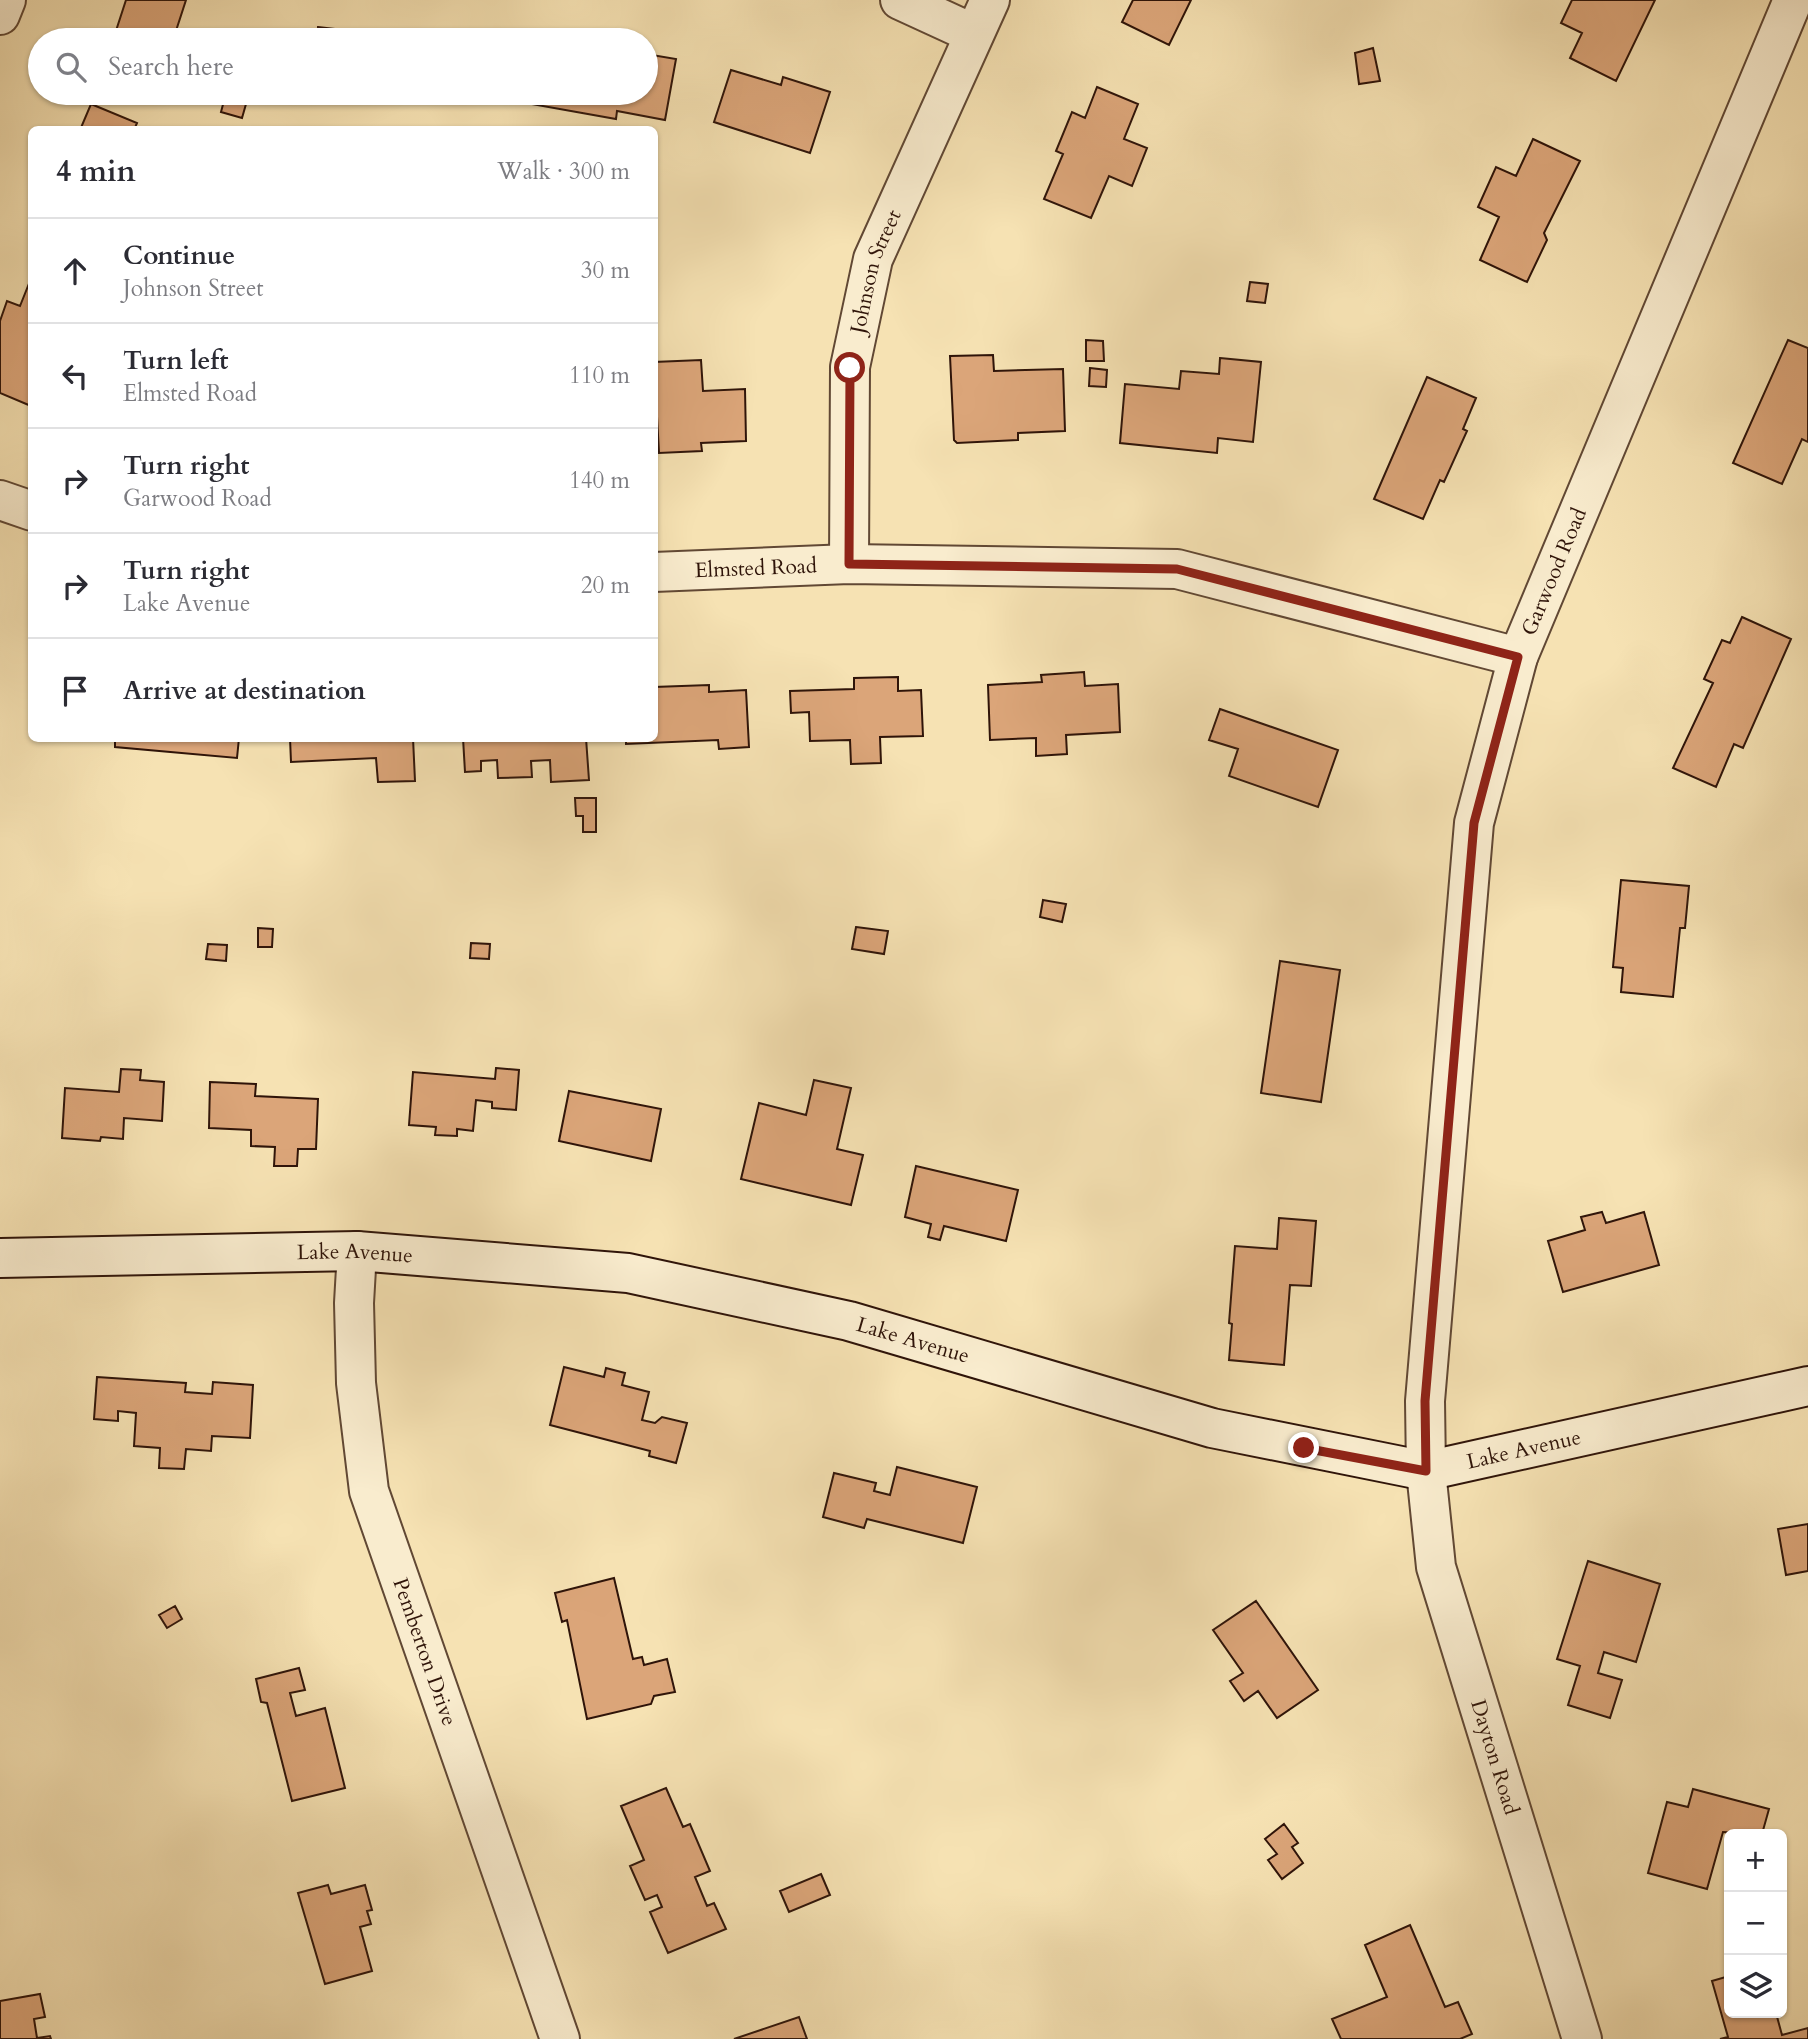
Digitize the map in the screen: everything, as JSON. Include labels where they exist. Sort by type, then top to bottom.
[{"type":"street","points":[[0,15],[6,0]]},
{"type":"street","points":[[900,0],[974,34]]},
{"type":"street","name":"Johnson Street","points":[[849,564],[850,368],[873,259],[990,0]]},
{"type":"street","name":"Garwood Road","points":[[1426,1471],[1425,1401],[1474,823],[1518,657],[1793,0]]},
{"type":"street","points":[[0,500],[28,510]]},
{"type":"street","name":"Elmsted Road","points":[[658,572],[849,564],[1177,569],[1518,657]]},
{"type":"street","name":"Lake Avenue","points":[[0,1258],[358,1251],[628,1273],[849,1321],[1212,1429],[1426,1471],[1808,1386]]},
{"type":"street","name":"Pemberton Drive","points":[[358,1251],[354,1303],[356,1383],[369,1491],[560,2039]]},
{"type":"street","name":"Dayton Road","points":[[1426,1471],[1436,1567],[1583,2039]]},
{"type":"building","points":[[126,0],[186,0],[177,28],[117,28]]},
{"type":"building","points":[[1133,0],[1191,0],[1169,45],[1122,22]]},
{"type":"building","points":[[1572,0],[1655,0],[1616,81],[1570,58],[1582,33],[1561,23]]},
{"type":"building","points":[[1373,48],[1380,81],[1359,84],[1355,53]]},
{"type":"building","points":[[658,56],[676,59],[665,120],[617,111],[616,119],[537,105],[658,105]]},
{"type":"building","points":[[731,70],[781,85],[783,77],[830,92],[810,153],[714,122]]},
{"type":"building","points":[[1097,87],[1138,104],[1124,139],[1147,148],[1132,186],[1109,176],[1091,218],[1044,199],[1063,154],[1056,151],[1072,112],[1085,118]]},
{"type":"building","points":[[91,105],[137,123],[136,126],[82,126]]},
{"type":"building","points":[[223,105],[246,105],[242,118],[221,112]]},
{"type":"building","points":[[1533,139],[1580,161],[1544,233],[1547,240],[1527,282],[1480,260],[1499,217],[1478,207],[1496,167],[1516,176]]},
{"type":"building","points":[[1250,282],[1268,284],[1265,303],[1247,301]]},
{"type":"building","points":[[28,286],[28,405],[0,393],[0,321],[7,301],[20,306]]},
{"type":"building","points":[[1086,340],[1103,341],[1104,361],[1086,361]]},
{"type":"building","points":[[1788,340],[1808,348],[1808,442],[1802,439],[1782,484],[1733,463]]},
{"type":"building","points":[[993,355],[994,371],[1063,369],[1065,431],[1018,433],[1018,440],[957,443],[954,440],[950,356]]},
{"type":"building","points":[[1220,358],[1261,362],[1253,442],[1218,438],[1217,453],[1120,443],[1125,384],[1179,389],[1181,371],[1219,374]]},
{"type":"building","points":[[701,360],[703,391],[745,389],[746,441],[701,443],[702,451],[659,453],[658,362]]},
{"type":"building","points":[[1090,368],[1107,370],[1106,387],[1089,386]]},
{"type":"building","points":[[1427,377],[1476,398],[1463,429],[1467,431],[1444,482],[1440,480],[1423,519],[1374,499]]},
{"type":"building","points":[[1742,617],[1791,639],[1743,748],[1734,744],[1716,787],[1673,768],[1713,683],[1704,679],[1722,640],[1730,643]]},
{"type":"building","points":[[1084,672],[1085,686],[1118,684],[1120,732],[1066,735],[1067,754],[1036,756],[1036,738],[990,740],[988,685],[1042,682],[1041,675]]},
{"type":"building","points":[[898,677],[898,691],[921,690],[923,736],[880,737],[881,763],[851,764],[850,740],[810,741],[809,712],[791,713],[790,691],[854,689],[854,678]]},
{"type":"building","points":[[709,685],[709,692],[746,690],[749,747],[719,749],[718,740],[626,744],[658,742],[658,687]]},
{"type":"building","points":[[1220,709],[1338,750],[1318,807],[1229,776],[1238,749],[1209,740]]},
{"type":"building","points":[[115,742],[239,742],[237,758],[115,747]]},
{"type":"building","points":[[290,742],[413,742],[415,781],[378,782],[376,758],[291,762]]},
{"type":"building","points":[[463,742],[586,742],[589,780],[551,782],[550,760],[531,761],[532,777],[498,778],[497,760],[481,761],[481,771],[465,772]]},
{"type":"building","points":[[575,798],[596,798],[596,832],[583,832],[583,816],[576,816]]},
{"type":"building","points":[[1621,880],[1689,886],[1685,928],[1680,928],[1673,997],[1621,992],[1623,968],[1613,967]]},
{"type":"building","points":[[1043,900],[1066,904],[1062,922],[1040,917]]},
{"type":"building","points":[[856,927],[888,931],[884,954],[852,949]]},
{"type":"building","points":[[258,928],[273,929],[272,947],[258,947]]},
{"type":"building","points":[[471,943],[490,944],[489,959],[470,958]]},
{"type":"building","points":[[208,944],[227,945],[226,961],[206,959]]},
{"type":"building","points":[[1280,961],[1340,970],[1321,1102],[1261,1093]]},
{"type":"building","points":[[496,1068],[519,1070],[516,1110],[492,1108],[492,1102],[476,1100],[473,1131],[457,1129],[457,1136],[435,1135],[436,1127],[409,1125],[413,1072],[495,1079]]},
{"type":"building","points":[[121,1069],[141,1070],[140,1080],[164,1082],[162,1121],[124,1118],[123,1139],[101,1137],[100,1141],[62,1138],[65,1088],[119,1092]]},
{"type":"building","points":[[814,1080],[851,1088],[837,1149],[863,1155],[851,1205],[741,1179],[759,1103],[806,1115]]},
{"type":"building","points":[[210,1082],[256,1084],[255,1096],[318,1099],[316,1149],[298,1149],[297,1166],[274,1166],[275,1147],[251,1146],[251,1130],[209,1128]]},
{"type":"building","points":[[569,1091],[661,1109],[651,1161],[559,1141]]},
{"type":"building","points":[[916,1166],[1018,1190],[1006,1241],[944,1226],[940,1240],[928,1237],[931,1224],[905,1217]]},
{"type":"building","points":[[1602,1212],[1606,1223],[1644,1212],[1659,1265],[1563,1292],[1548,1241],[1585,1230],[1581,1217]]},
{"type":"building","points":[[1279,1218],[1316,1221],[1311,1286],[1290,1285],[1284,1365],[1229,1360],[1235,1246],[1277,1249]]},
{"type":"building","points":[[564,1367],[604,1377],[606,1368],[625,1373],[622,1385],[649,1392],[642,1420],[655,1423],[662,1417],[687,1423],[676,1463],[649,1456],[650,1451],[550,1425]]},
{"type":"building","points":[[97,1377],[186,1383],[185,1392],[212,1394],[213,1382],[253,1385],[250,1438],[212,1436],[211,1451],[186,1449],[184,1469],[159,1468],[160,1448],[134,1446],[136,1413],[118,1411],[118,1421],[94,1419]]},
{"type":"building","points":[[897,1467],[977,1487],[963,1543],[867,1519],[864,1528],[823,1517],[834,1473],[876,1483],[874,1491],[890,1495]]},
{"type":"building","points":[[1808,1524],[1808,1571],[1786,1575],[1778,1529]]},
{"type":"building","points":[[1588,1561],[1660,1584],[1636,1662],[1604,1652],[1598,1673],[1622,1680],[1610,1718],[1568,1705],[1580,1666],[1557,1659]]},
{"type":"building","points":[[614,1578],[633,1659],[642,1657],[644,1665],[667,1659],[675,1692],[654,1696],[651,1704],[587,1719],[567,1620],[562,1622],[555,1593]]},
{"type":"building","points":[[1256,1601],[1318,1690],[1277,1718],[1258,1691],[1244,1701],[1230,1681],[1243,1673],[1213,1630]]},
{"type":"building","points":[[175,1606],[182,1619],[167,1628],[159,1615]]},
{"type":"building","points":[[299,1668],[305,1690],[290,1693],[296,1716],[325,1708],[345,1788],[292,1801],[267,1703],[261,1702],[256,1679]]},
{"type":"building","points":[[666,1788],[683,1827],[690,1824],[710,1871],[695,1877],[707,1906],[714,1903],[726,1929],[668,1953],[650,1912],[662,1907],[657,1895],[645,1900],[630,1866],[644,1860],[621,1806]]},
{"type":"building","points":[[1693,1789],[1769,1809],[1763,1829],[1724,1829],[1707,1889],[1648,1873],[1667,1802],[1688,1807]]},
{"type":"building","points":[[1284,1824],[1298,1843],[1292,1847],[1303,1863],[1282,1879],[1268,1860],[1277,1854],[1265,1839]]},
{"type":"building","points":[[821,1874],[830,1895],[789,1912],[780,1891]]},
{"type":"building","points":[[328,1885],[331,1894],[365,1885],[372,1910],[367,1911],[371,1924],[360,1927],[372,1971],[325,1984],[298,1893]]},
{"type":"building","points":[[1410,1925],[1445,2007],[1458,2002],[1472,2034],[1460,2039],[1341,2039],[1332,2019],[1387,1997],[1365,1945]]},
{"type":"building","points":[[1724,1977],[1724,2018],[1777,2018],[1782,2035],[1808,2028],[1808,2039],[1720,2039],[1728,2037],[1712,1981]]},
{"type":"building","points":[[40,1994],[45,2017],[34,2019],[37,2038],[50,2036],[51,2039],[0,2039],[0,2001]]},
{"type":"building","points":[[799,2017],[807,2039],[734,2039]]},
{"type":"route","points":[[850,368],[849,564],[1177,569],[1518,657],[1474,823],[1425,1401],[1426,1471],[1304,1448]]}]
